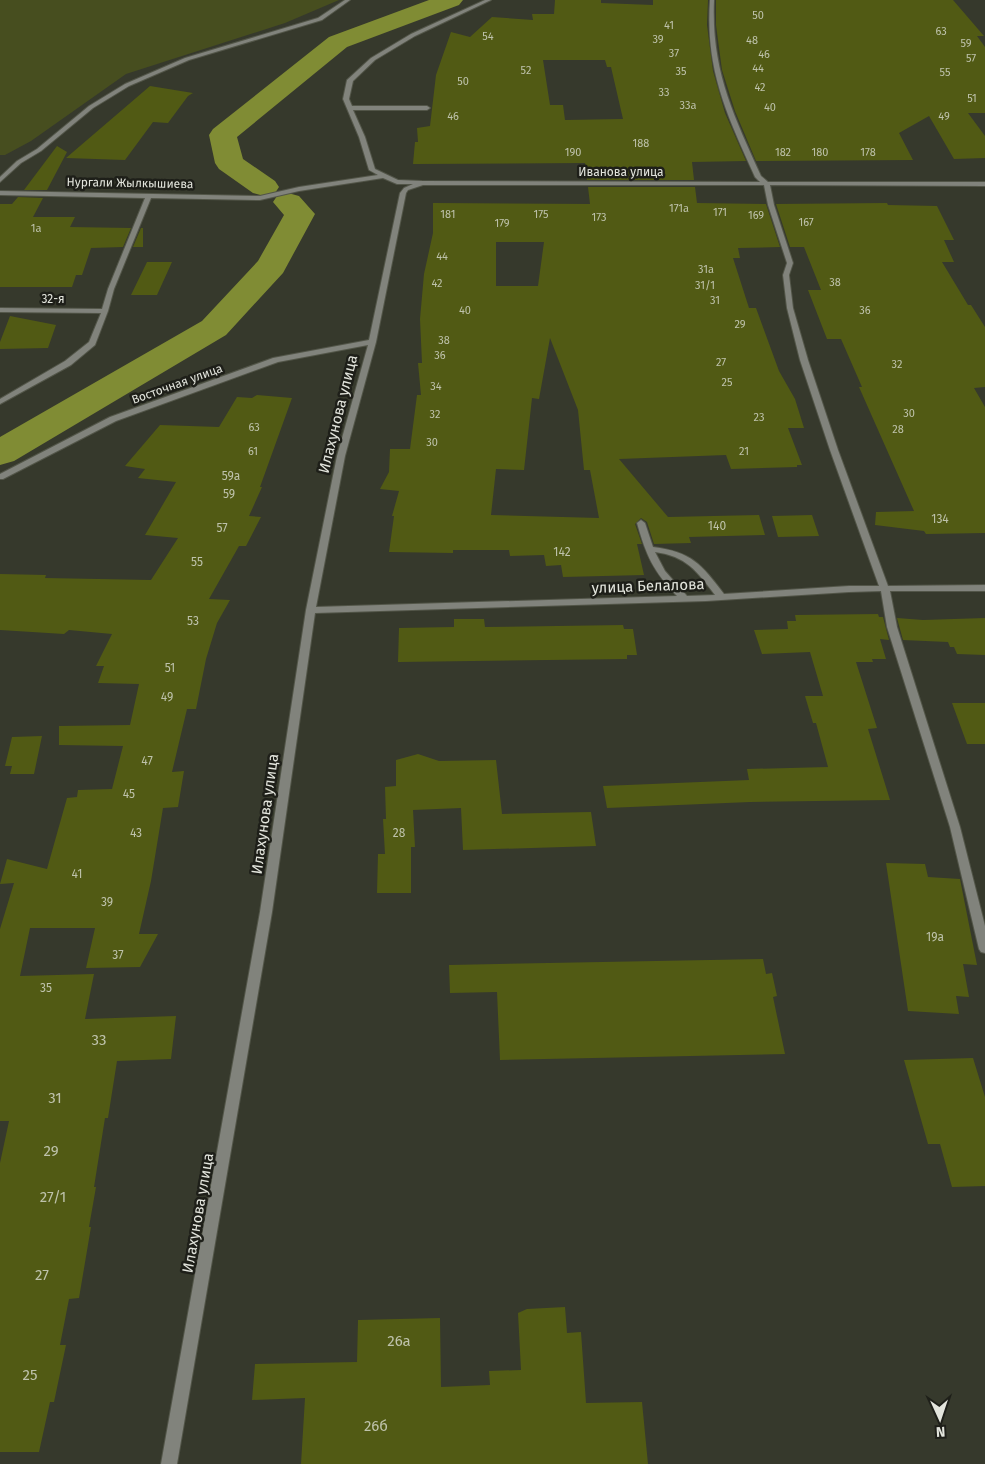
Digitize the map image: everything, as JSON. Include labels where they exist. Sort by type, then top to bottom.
[{"type":"street","points":[[0,180],[19,162],[39,150],[91,107],[127,85],[187,59],[320,19],[348,0]]},
{"type":"street","points":[[383,176],[372,170],[362,137],[346,99],[350,80],[373,59],[413,35],[489,0]]},
{"type":"street","points":[[712,0],[710,39],[718,78],[725,102],[758,177],[767,184],[771,205],[790,263],[786,275],[790,308],[804,360],[834,450],[885,590],[892,627],[955,827],[985,949]]},
{"type":"street","points":[[350,108],[427,108]]},
{"type":"street","name":"Иванова улица","points":[[260,198],[299,189],[383,176],[397,182],[422,183],[985,184]]},
{"type":"street","name":"Илахунова улица","points":[[169,1464],[266,912],[311,610],[341,456],[372,342],[403,194],[406,188],[422,183]]},
{"type":"street","name":"Нургали Жылкышиева","points":[[0,193],[149,194],[260,198]]},
{"type":"street","points":[[0,402],[68,363],[92,343],[105,311],[111,289],[149,194]]},
{"type":"street","name":"32-я","points":[[0,310],[105,311]]},
{"type":"street","name":"Восточная улица","points":[[0,476],[113,419],[276,360],[372,342]]},
{"type":"street","points":[[641,523],[653,563],[666,581],[684,598]]},
{"type":"street","points":[[648,549],[665,550],[690,559],[705,574],[721,597]]},
{"type":"street","name":"улица Белалова","points":[[311,610],[721,597],[849,589],[985,588]]},
{"type":"green space","points":[[0,0],[339,0],[285,23],[126,74],[31,141],[5,155],[0,155]]},
{"type":"building","points":[[555,0],[601,0],[601,3],[653,5],[653,0],[708,0],[707,25],[713,71],[725,113],[746,161],[692,162],[694,180],[587,180],[585,163],[413,164],[415,142],[418,142],[417,128],[430,126],[436,75],[451,32],[470,37],[492,17],[533,20],[532,14],[554,14]],"holes":[[[543,60],[605,60],[607,67],[611,67],[623,119],[565,120],[563,105],[550,105]]]},
{"type":"building","points":[[716,0],[953,0],[984,36],[977,36],[985,47],[985,113],[968,113],[985,136],[985,158],[954,159],[929,116],[899,133],[913,160],[756,161],[735,111],[722,70],[716,25]]},
{"type":"building","points":[[150,86],[193,93],[188,96],[168,123],[153,122],[125,160],[66,158]]},
{"type":"building","points":[[57,146],[67,152],[47,190],[24,190]]},
{"type":"building","points":[[588,187],[695,187],[697,203],[766,204],[780,247],[738,248],[740,258],[733,258],[749,308],[756,308],[779,371],[795,399],[804,428],[788,428],[802,465],[797,465],[797,467],[731,469],[726,455],[619,459],[668,517],[759,515],[765,535],[689,537],[691,543],[654,544],[647,522],[641,518],[635,524],[642,544],[637,544],[644,575],[563,577],[561,565],[546,566],[544,555],[510,556],[509,550],[453,550],[453,553],[389,552],[394,516],[392,516],[399,491],[380,489],[389,472],[390,449],[410,449],[417,395],[421,395],[418,363],[422,363],[420,319],[424,274],[433,233],[433,203],[590,204]],"holes":[[[496,242],[544,242],[538,286],[496,286]],[[550,338],[578,410],[584,470],[590,470],[599,518],[491,515],[496,469],[524,470],[532,398],[539,399]]]},
{"type":"building","points":[[18,197],[43,198],[33,217],[75,217],[70,227],[131,228],[123,247],[91,248],[82,275],[76,275],[72,287],[0,287],[0,204],[12,204]]},
{"type":"building","points":[[887,203],[888,205],[937,206],[954,240],[944,240],[954,262],[942,262],[968,305],[971,305],[985,327],[985,387],[974,388],[985,407],[985,533],[926,534],[924,531],[875,525],[876,512],[914,511],[859,387],[862,387],[841,339],[827,339],[808,290],[821,290],[804,247],[790,247],[776,204]]},
{"type":"building","points":[[141,228],[143,228],[143,247],[133,247]]},
{"type":"building","points":[[147,262],[172,262],[157,295],[131,295]]},
{"type":"building","points":[[10,316],[56,325],[48,348],[0,349],[0,342]]},
{"type":"building","points":[[257,395],[292,398],[260,487],[262,487],[249,516],[261,517],[246,546],[239,546],[209,599],[230,600],[217,623],[206,659],[196,709],[187,709],[172,772],[184,771],[178,807],[163,808],[151,881],[139,934],[158,934],[140,967],[86,968],[95,928],[30,928],[20,976],[94,974],[85,1019],[176,1016],[171,1059],[117,1061],[108,1118],[105,1118],[94,1187],[96,1187],[89,1227],[91,1227],[79,1298],[69,1299],[60,1345],[66,1345],[54,1402],[50,1402],[39,1452],[0,1452],[0,1163],[9,1121],[0,1121],[0,929],[14,883],[0,884],[7,859],[47,869],[67,798],[77,797],[78,790],[112,789],[123,746],[59,745],[59,726],[130,725],[139,684],[98,683],[104,666],[96,666],[112,634],[69,630],[64,634],[0,630],[0,574],[46,575],[45,578],[151,580],[178,538],[145,535],[176,482],[138,478],[145,469],[125,466],[160,425],[219,427],[237,397],[252,398]]},
{"type":"building","points":[[812,515],[819,536],[778,537],[772,516]]},
{"type":"building","points":[[878,614],[879,617],[883,617],[889,640],[880,639],[886,659],[872,659],[873,662],[856,662],[877,728],[868,729],[890,800],[750,802],[607,808],[603,786],[749,780],[747,769],[828,767],[816,723],[813,723],[805,696],[823,696],[810,652],[762,654],[754,630],[788,629],[787,621],[796,621],[795,615]]},
{"type":"building","points":[[897,618],[923,620],[985,618],[985,655],[957,654],[954,647],[950,647],[948,642],[903,640]]},
{"type":"building","points":[[454,619],[484,619],[485,627],[623,625],[624,629],[633,629],[637,655],[627,655],[627,659],[398,662],[399,628],[454,627]]},
{"type":"building","points":[[952,703],[985,703],[985,744],[967,744]]},
{"type":"building","points":[[42,736],[34,774],[10,774],[12,766],[5,766],[12,737]]},
{"type":"building","points":[[418,754],[439,761],[496,760],[502,814],[591,812],[596,846],[463,850],[461,808],[413,810],[415,847],[411,847],[411,893],[377,893],[378,854],[385,854],[383,819],[386,819],[385,787],[396,786],[396,760]]},
{"type":"building","points":[[886,863],[925,864],[928,877],[960,879],[977,965],[963,964],[969,997],[956,996],[959,1014],[908,1011]]},
{"type":"building","points":[[763,959],[766,974],[772,973],[777,996],[773,997],[785,1054],[500,1060],[497,992],[450,993],[449,965]]},
{"type":"building","points":[[973,1058],[985,1097],[985,1186],[952,1187],[940,1144],[928,1144],[904,1060]]},
{"type":"building","points":[[565,1307],[567,1333],[581,1332],[586,1403],[642,1402],[648,1464],[301,1464],[305,1398],[252,1400],[255,1364],[357,1362],[358,1320],[440,1318],[441,1387],[490,1385],[489,1371],[521,1370],[518,1313],[527,1309]]},
{"type":"waterway","points":[[264,187],[229,163],[223,135],[338,42],[451,0]]},
{"type":"waterway","points":[[0,453],[214,328],[272,266],[300,214],[288,202]]}]
